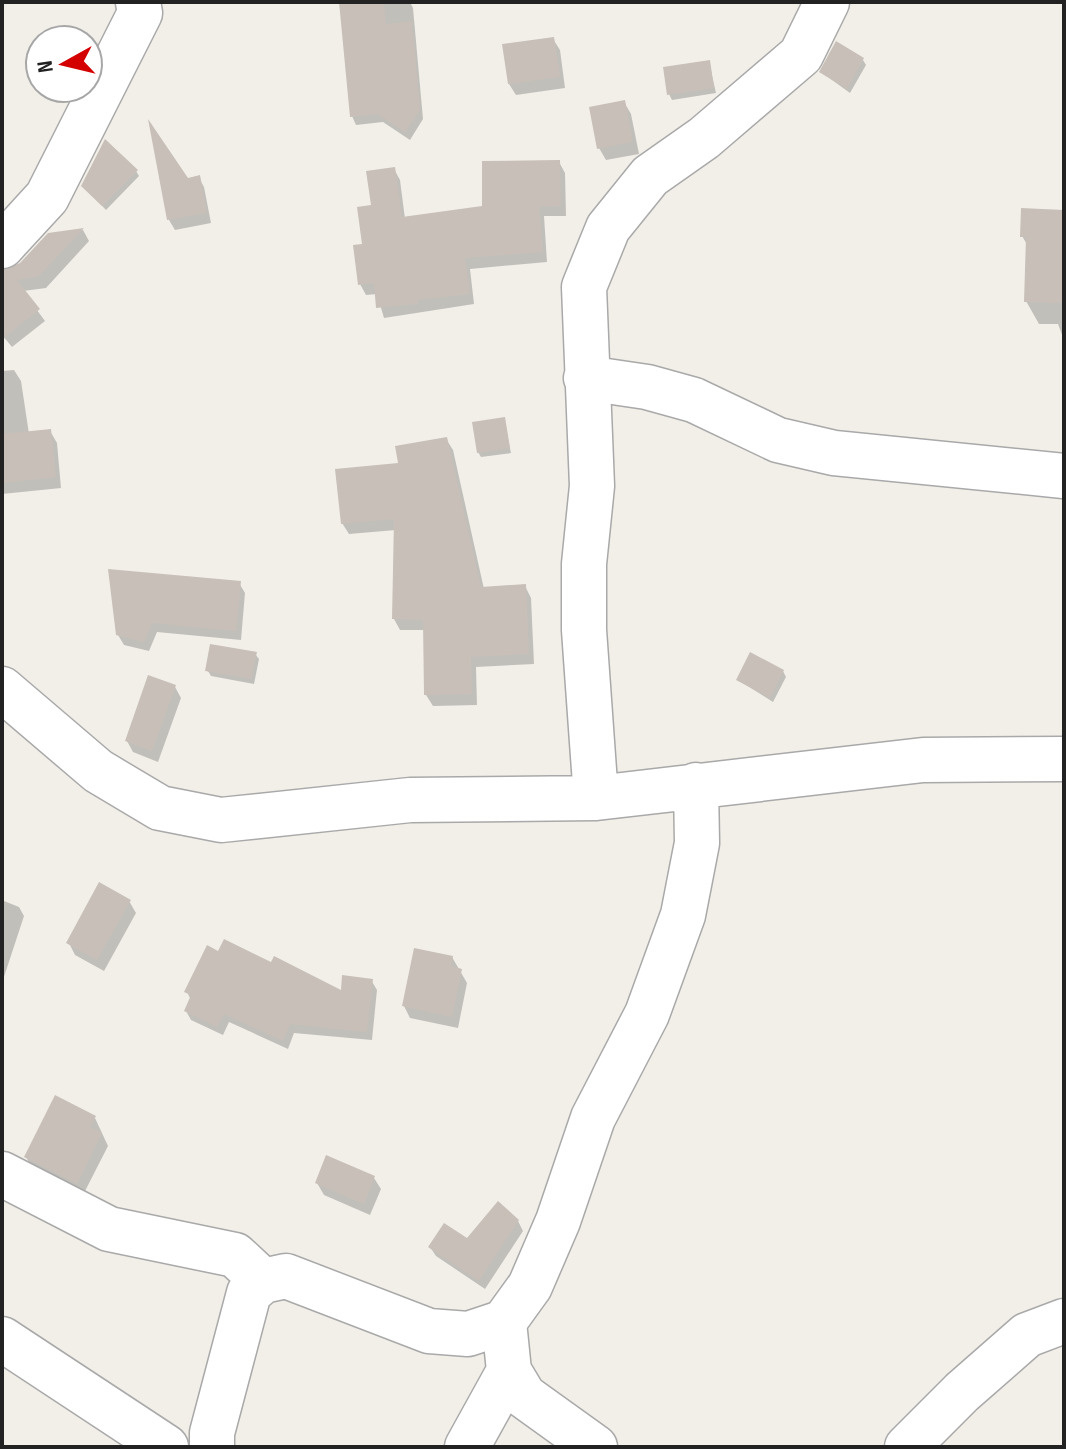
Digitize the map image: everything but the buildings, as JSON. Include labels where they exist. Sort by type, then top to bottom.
[{"type":"street","points":[[2,246],[47,197],[140,13],[138,2]]},
{"type":"street","points":[[596,798],[584,630],[584,564],[592,486],[584,287],[608,228],[650,176],[704,138],[801,55],[827,2]]},
{"type":"street","points":[[586,378],[647,387],[694,400],[778,440],[834,453],[1064,476]]},
{"type":"street","points":[[2,689],[98,771],[160,808],[221,820],[410,800],[596,798],[923,760],[1064,759]]},
{"type":"street","points":[[212,1447],[212,1433],[249,1293],[263,1281],[286,1276],[429,1331],[468,1334],[504,1322],[530,1286],[558,1221],[593,1118],[647,1014],[683,915],[697,843],[696,785]]},
{"type":"street","points":[[2,1174],[109,1229],[235,1255],[263,1281]]},
{"type":"street","points":[[907,1447],[962,1392],[1027,1335],[1064,1321]]},
{"type":"street","points":[[504,1322],[509,1371],[524,1396],[595,1447]]},
{"type":"street","points":[[2,1339],[166,1447]]},
{"type":"street","points":[[467,1447],[509,1371]]}]
